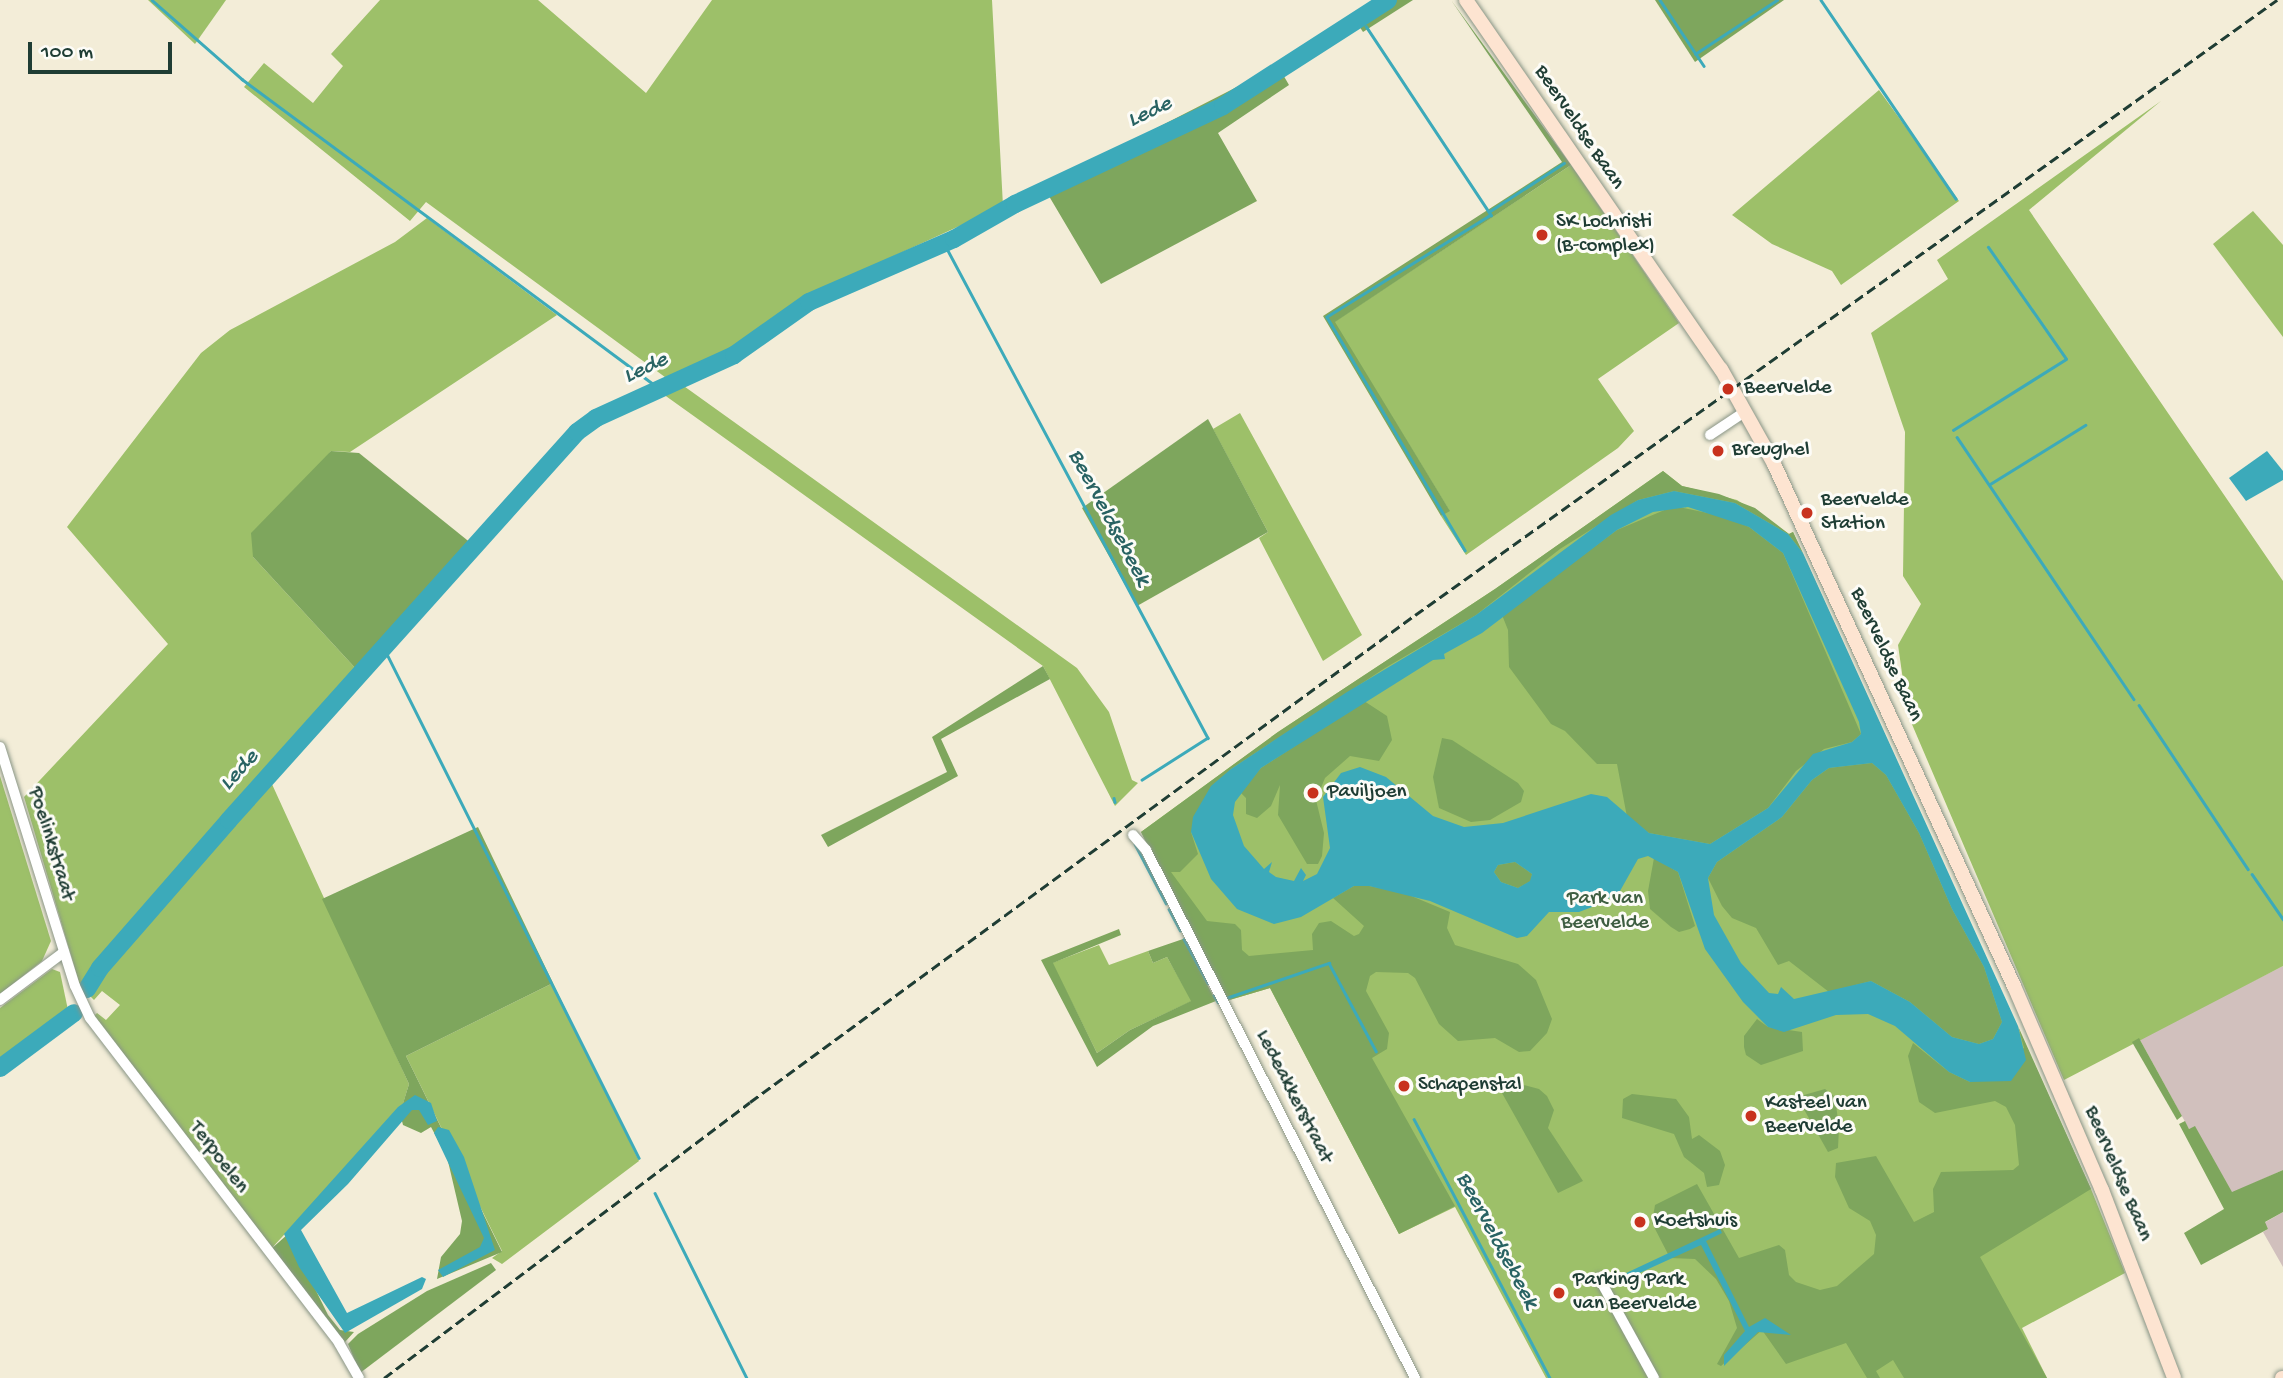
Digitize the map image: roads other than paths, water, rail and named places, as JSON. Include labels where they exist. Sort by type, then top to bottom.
[{"type":"main road","name":"Beerveldse Baan","points":[[1466,0],[1746,411],[1792,498],[2014,986],[2102,1190],[2174,1378]]},
{"type":"street","points":[[1710,435],[1746,411]]},
{"type":"street","name":"Poelinkstraat","points":[[0,747],[64,952]]},
{"type":"street","name":"Ledeakkerstraat","points":[[1133,835],[1153,862],[1415,1378]]},
{"type":"street","points":[[0,1000],[64,952]]},
{"type":"street","name":"Terpoelen","points":[[64,952],[80,1000],[104,1040],[339,1343],[359,1378]]},
{"type":"street","points":[[1599,1278],[1654,1378]]},
{"type":"water","points":[[2267,451],[2283,471],[2283,480],[2246,501],[2229,478]]},
{"type":"water","points":[[1674,491],[1735,503],[1788,534],[1803,553],[2018,1026],[2026,1060],[2011,1081],[1970,1082],[1949,1072],[1895,1026],[1868,1014],[1836,1015],[1784,1032],[1768,1027],[1743,1002],[1705,949],[1678,872],[1648,856],[1638,859],[1620,891],[1600,904],[1579,912],[1549,912],[1527,936],[1517,938],[1430,901],[1369,886],[1354,886],[1301,917],[1274,924],[1237,909],[1211,879],[1191,832],[1193,817],[1211,786],[1231,769],[1347,692],[1476,615],[1611,515],[1638,500]],"holes":[[[1688,507],[1749,527],[1783,553],[1859,722],[1861,734],[1852,742],[1813,754],[1768,808],[1710,844],[1649,833],[1607,797],[1591,794],[1503,823],[1464,827],[1433,816],[1386,777],[1360,767],[1341,773],[1323,797],[1330,848],[1317,874],[1303,881],[1306,875],[1301,868],[1294,881],[1276,877],[1269,872],[1272,862],[1264,869],[1244,846],[1233,815],[1235,802],[1261,768],[1433,660],[1445,659],[1444,654],[1482,633],[1617,530],[1653,512]],[[1872,763],[1886,775],[1919,833],[1952,909],[1984,967],[2002,1022],[1993,1039],[1979,1044],[1952,1037],[1910,1002],[1871,981],[1794,999],[1781,987],[1778,994],[1769,993],[1741,963],[1714,915],[1708,878],[1717,862],[1782,817],[1812,780],[1829,768]],[[1515,862],[1532,874],[1530,881],[1518,888],[1501,882],[1494,872],[1498,865]]]},
{"type":"water","points":[[415,1095],[431,1103],[437,1121],[428,1125],[419,1110],[412,1110],[348,1184],[301,1230],[347,1313],[422,1277],[426,1279],[422,1289],[345,1333],[299,1267],[284,1234],[398,1107]]},
{"type":"water","points":[[438,1127],[449,1130],[464,1157],[495,1250],[443,1277],[438,1270],[480,1247],[484,1238],[434,1133]]},
{"type":"water","points":[[1720,1229],[1722,1233],[1706,1241],[1749,1327],[1765,1318],[1791,1335],[1758,1332],[1724,1366],[1724,1355],[1745,1331],[1701,1245],[1611,1286],[1607,1282]]},
{"type":"waterway","points":[[152,0],[242,79],[660,389]]},
{"type":"waterway","name":"Lede","points":[[87,989],[100,968],[229,820],[577,432],[596,418],[734,355],[809,302],[954,239],[1015,204],[1223,106],[1388,0]]},
{"type":"waterway","points":[[1660,0],[1704,66]]},
{"type":"waterway","points":[[1695,54],[1777,0]]},
{"type":"waterway","points":[[1821,0],[1956,199]]},
{"type":"waterway","points":[[1366,26],[1491,215],[1327,317],[1465,550]]},
{"type":"waterway","points":[[1490,211],[1564,163]]},
{"type":"waterway","name":"Beerveldsebeek","points":[[944,243],[1208,738],[1142,780]]},
{"type":"waterway","points":[[1953,430],[2066,359],[1988,247]]},
{"type":"waterway","points":[[1990,484],[2085,425]]},
{"type":"waterway","points":[[1957,437],[2134,699]]},
{"type":"waterway","points":[[384,648],[639,1158]]},
{"type":"waterway","points":[[2139,705],[2248,869]]},
{"type":"waterway","name":"Beerveldsebeek","points":[[1114,798],[1115,802]]},
{"type":"waterway","name":"Beerveldsebeek","points":[[1135,844],[1166,903]]},
{"type":"waterway","points":[[2252,874],[2283,919]]},
{"type":"waterway","name":"Beerveldsebeek","points":[[1169,909],[1180,930]]},
{"type":"waterway","name":"Beerveldsebeek","points":[[1184,939],[1208,983]]},
{"type":"waterway","name":"Beerveldsebeek","points":[[1226,998],[1329,963],[1376,1051]]},
{"type":"waterway","name":"Beerveldsebeek","points":[[1214,995],[1218,1002]]},
{"type":"waterway","name":"Lede","points":[[0,1068],[74,1013]]},
{"type":"waterway","name":"Beerveldsebeek","points":[[1414,1119],[1550,1378]]},
{"type":"waterway","points":[[655,1193],[747,1378]]},
{"type":"railway","points":[[384,1378],[750,1102],[1415,615],[2277,0]]},
{"type":"place","name":"SK Lochristi (B-complex)","points":[[1542,235]]},
{"type":"place","name":"Beervelde","points":[[1728,389]]},
{"type":"place","name":"Breughel","points":[[1718,451]]},
{"type":"place","name":"Beervelde Station","points":[[1807,513]]},
{"type":"place","name":"Paviljoen","points":[[1313,793]]},
{"type":"place","name":"Schapenstal","points":[[1404,1086]]},
{"type":"place","name":"Kasteel van Beervelde","points":[[1751,1116]]},
{"type":"place","name":"Koetshuis","points":[[1640,1222]]},
{"type":"place","name":"Parking Park van Beervelde","points":[[1559,1293]]},
{"type":"park label","name":"Park van Beervelde","points":[[1605,912]]}]
